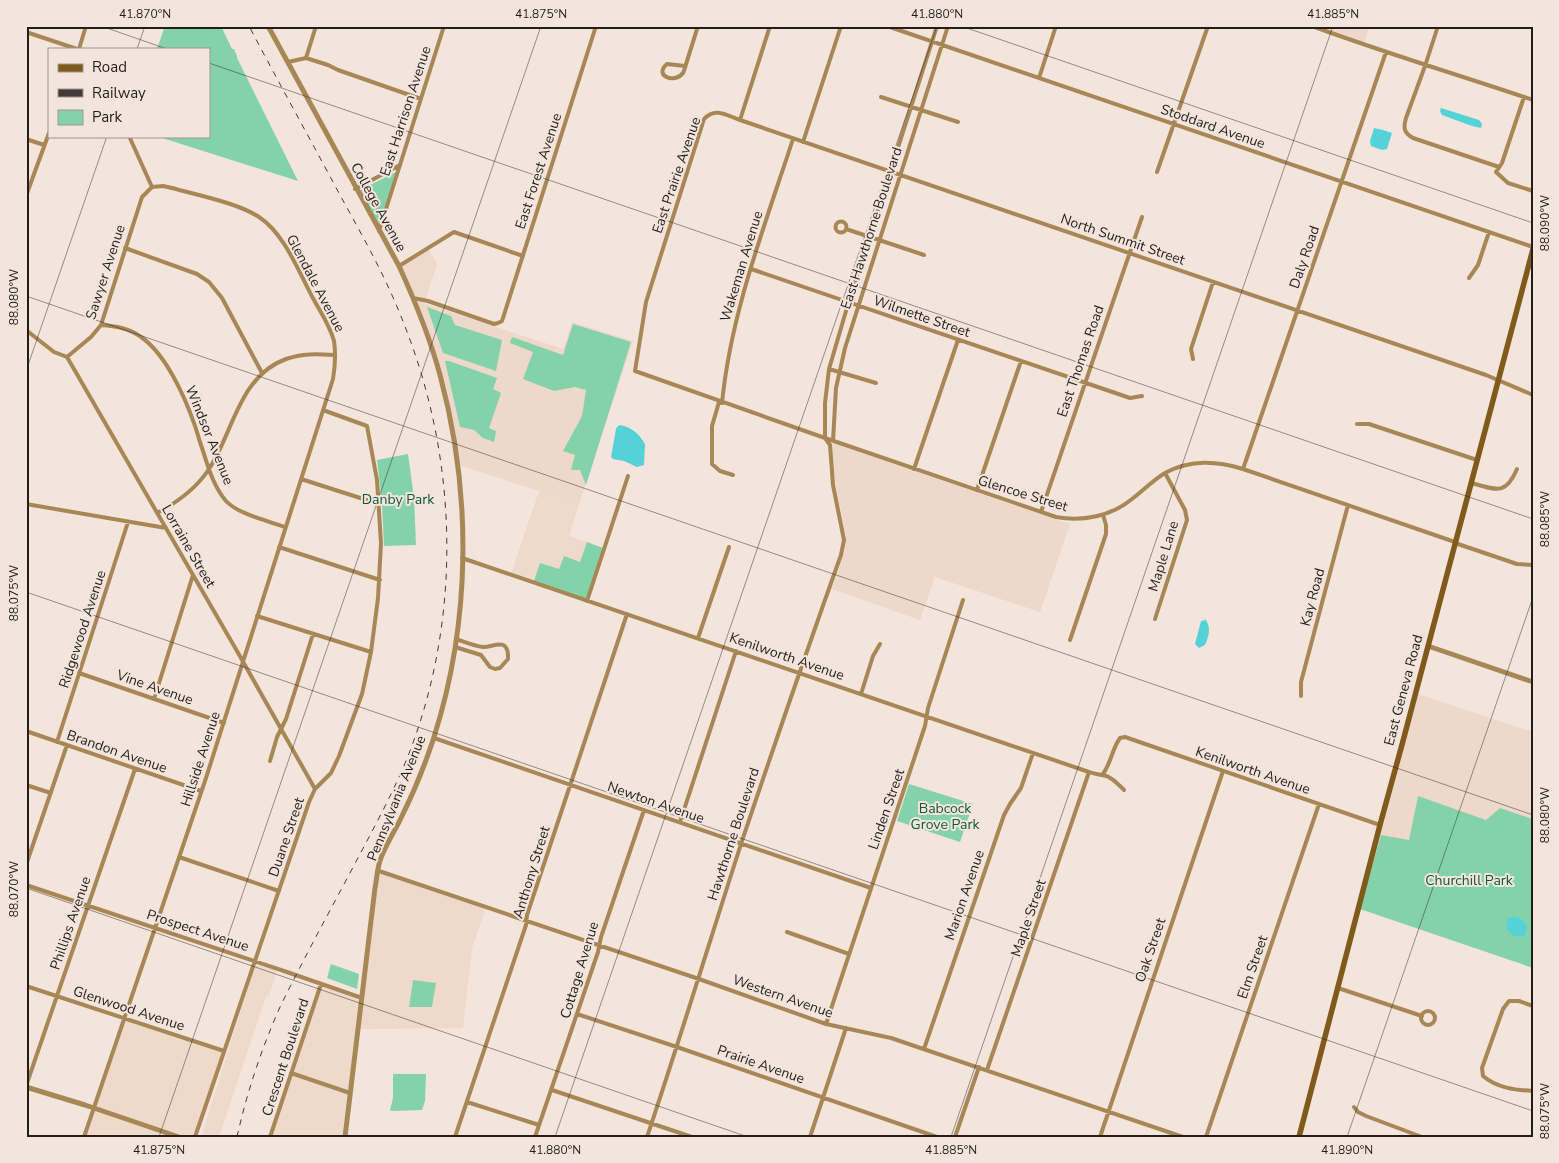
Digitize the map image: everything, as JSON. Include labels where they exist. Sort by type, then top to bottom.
[{"type":"main road","name":"East Geneva Road","points":[[1299,1137],[1533,248]]},
{"type":"street","points":[[78,48],[86,26]]},
{"type":"street","name":"College Avenue","points":[[268,26],[398,266],[413,298],[435,358],[448,409]]},
{"type":"street","points":[[306,58],[316,26]]},
{"type":"street","name":"East Forest Avenue","points":[[413,298],[428,301],[494,324],[500,323],[504,316],[596,26]]},
{"type":"street","points":[[685,66],[667,64],[662,72],[666,77],[672,78],[681,74],[685,66],[698,26]]},
{"type":"street","points":[[740,120],[770,26]]},
{"type":"street","points":[[803,142],[841,26]]},
{"type":"street","name":"Stoddard Avenue","points":[[886,26],[1533,248]]},
{"type":"street","points":[[825,438],[826,403],[836,342],[937,26]]},
{"type":"street","name":"East Hawthorne Boulevard","points":[[833,441],[834,408],[840,372],[858,306],[948,26]]},
{"type":"street","points":[[1039,78],[1056,26]]},
{"type":"street","points":[[1157,172],[1208,26]]},
{"type":"street","points":[[1312,26],[1425,66],[1533,100]]},
{"type":"street","points":[[1438,26],[1404,127],[1408,135],[1499,167]]},
{"type":"street","name":"East Harrison Avenue","points":[[379,231],[442,27]]},
{"type":"street","points":[[26,32],[75,48]]},
{"type":"street","name":"Daly Road","points":[[1243,469],[1386,52]]},
{"type":"street","points":[[288,62],[306,58],[421,98]]},
{"type":"street","points":[[881,97],[958,122]]},
{"type":"street","points":[[1524,97],[1502,163],[1496,172],[1508,182],[1533,191]]},
{"type":"street","name":"East Prairie Avenue","points":[[635,371],[646,302],[704,119],[709,114],[715,112],[740,120]]},
{"type":"street","name":"North Summit Street","points":[[740,120],[1298,310],[1498,380],[1533,395]]},
{"type":"street","points":[[26,196],[48,135]]},
{"type":"street","points":[[130,138],[152,187]]},
{"type":"street","points":[[26,139],[44,145]]},
{"type":"street","name":"Wakeman Avenue","points":[[734,475],[720,471],[712,464],[712,426],[719,402],[722,403],[729,347],[738,311],[793,139]]},
{"type":"street","points":[[355,188],[400,165]]},
{"type":"street","name":"Glendale Avenue","points":[[152,187],[163,186],[172,188],[240,207],[258,216],[270,225],[284,244],[329,328],[334,343],[335,355],[334,372],[330,386]]},
{"type":"street","name":"Sawyer Avenue","points":[[67,357],[91,337],[101,325],[142,197],[152,187]]},
{"type":"street","name":"East Thomas Road","points":[[1041,512],[1142,217]]},
{"type":"street","points":[[846,229],[924,255]]},
{"type":"street","points":[[398,266],[454,232],[523,256]]},
{"type":"street","points":[[1469,278],[1477,268],[1489,232]]},
{"type":"street","points":[[125,248],[197,274],[209,282],[222,298],[262,374]]},
{"type":"street","name":"Wilmette Street","points":[[751,269],[1130,398],[1142,396]]},
{"type":"street","points":[[1193,358],[1191,349],[1213,282]]},
{"type":"street","name":"Windsor Avenue","points":[[101,325],[118,327],[140,336],[165,362],[190,414],[209,470],[221,493],[230,505],[240,511],[285,527]]},
{"type":"street","points":[[26,330],[54,352],[67,357]]},
{"type":"street","points":[[914,469],[958,340]]},
{"type":"street","points":[[157,513],[185,496],[209,470],[225,440],[242,400],[250,387],[262,374],[283,360],[296,356],[311,354],[335,355]]},
{"type":"street","name":"Lorraine Street","points":[[67,357],[315,789]]},
{"type":"street","points":[[977,490],[1021,361]]},
{"type":"street","points":[[830,370],[876,383]]},
{"type":"street","name":"Glencoe Street","points":[[635,371],[914,469],[1041,512],[1071,519],[1103,515],[1126,504],[1148,485],[1166,473],[1182,466],[1203,462],[1225,464],[1517,564],[1533,565]]},
{"type":"street","name":"Hillside Avenue","points":[[84,1137],[224,723],[330,386]]},
{"type":"street","name":"Pennsylvania Avenue","points":[[346,1137],[380,860],[408,804],[434,738],[455,647],[461,597],[463,531],[460,489],[448,409]]},
{"type":"street","name":"Duane Street","points":[[195,1137],[309,802],[315,789],[330,773],[339,756],[362,694],[371,652],[380,580],[381,543],[379,504],[367,426],[323,410]]},
{"type":"street","points":[[1357,424],[1369,424],[1477,460]]},
{"type":"street","name":"Hawthorne Boulevard","points":[[647,1137],[799,672],[841,555],[844,540],[833,485],[830,445],[825,438]]},
{"type":"street","points":[[1470,483],[1495,489],[1504,488],[1512,481],[1517,469]]},
{"type":"street","name":"Maple Lane","points":[[1154,619],[1186,520],[1185,510],[1166,473]]},
{"type":"street","points":[[587,601],[628,476]]},
{"type":"street","points":[[301,479],[379,504]]},
{"type":"street","points":[[26,504],[166,528]]},
{"type":"street","name":"Kay Road","points":[[1301,696],[1300,682],[1348,505]]},
{"type":"street","points":[[1070,640],[1106,534],[1106,524],[1103,515]]},
{"type":"street","name":"Ridgewood Avenue","points":[[57,742],[128,522]]},
{"type":"street","points":[[279,547],[380,580]]},
{"type":"street","points":[[698,638],[729,547]]},
{"type":"street","name":"Kenilworth Avenue","points":[[462,558],[1098,775],[1103,774],[1108,768],[1116,744],[1120,738],[1125,737],[1380,825]]},
{"type":"street","points":[[154,699],[193,575]]},
{"type":"street","name":"Linden Street","points":[[826,1024],[925,726],[926,716],[963,600]]},
{"type":"street","name":"Anthony Street","points":[[455,1137],[626,614]]},
{"type":"street","points":[[257,616],[371,652]]},
{"type":"street","points":[[270,761],[277,737],[286,719],[313,634]]},
{"type":"street","points":[[455,647],[481,655],[490,666],[496,668],[500,668],[508,659],[506,649],[502,645],[497,644],[485,648],[456,639]]},
{"type":"street","points":[[861,694],[873,656],[880,644]]},
{"type":"street","points":[[1428,646],[1533,682]]},
{"type":"street","points":[[680,822],[736,651]]},
{"type":"street","name":"Vine Avenue","points":[[79,673],[224,723]]},
{"type":"street","name":"Brandon Avenue","points":[[26,731],[201,791]]},
{"type":"street","name":"Newton Avenue","points":[[434,738],[871,888]]},
{"type":"street","points":[[26,865],[67,745]]},
{"type":"street","name":"Marion Avenue","points":[[924,1048],[1004,815],[1021,788],[1032,753]]},
{"type":"street","name":"Phillips Avenue","points":[[26,1086],[135,769]]},
{"type":"street","name":"Maple Street","points":[[987,1070],[1089,772]]},
{"type":"street","name":"Oak Street","points":[[1100,1137],[1223,772]]},
{"type":"street","points":[[1103,774],[1116,782],[1124,790]]},
{"type":"street","points":[[26,785],[51,793]]},
{"type":"street","name":"Elm Street","points":[[1206,1137],[1319,804]]},
{"type":"street","name":"Cottage Avenue","points":[[535,1137],[644,810]]},
{"type":"street","points":[[179,857],[279,891]]},
{"type":"street","name":"Western Avenue","points":[[378,871],[527,920],[826,1024],[891,1038],[924,1048],[1182,1137]]},
{"type":"street","name":"Prospect Avenue","points":[[26,885],[362,998]]},
{"type":"street","points":[[787,932],[849,954]]},
{"type":"street","name":"Crescent Boulevard","points":[[270,1137],[321,984]]},
{"type":"street","name":"Glenwood Avenue","points":[[26,986],[224,1051]]},
{"type":"street","points":[[1338,988],[1422,1016]]},
{"type":"street","points":[[1533,1006],[1517,1001],[1509,1002],[1503,1009],[1482,1068],[1483,1076],[1491,1083],[1515,1090],[1533,1091]]},
{"type":"street","name":"Prairie Avenue","points":[[577,1014],[938,1137]]},
{"type":"street","points":[[810,1137],[846,1028]]},
{"type":"street","points":[[955,1137],[979,1067]]},
{"type":"street","points":[[291,1072],[350,1093]]},
{"type":"street","points":[[26,1086],[179,1137]]},
{"type":"street","points":[[552,1090],[692,1137]]},
{"type":"street","points":[[467,1102],[539,1125]]},
{"type":"street","points":[[1354,1107],[1362,1114],[1422,1137]]},
{"type":"shaded area","points":[[1318,26],[1370,26],[1364,43]]},
{"type":"shaded area","points":[[428,249],[437,264],[425,300],[414,296],[399,266]]},
{"type":"shaded area","points":[[417,301],[563,349],[572,322],[633,341],[579,504],[459,465],[452,418]]},
{"type":"shaded area","points":[[832,443],[1070,524],[1040,612],[935,577],[920,620],[832,589],[845,551],[846,539],[833,470]]},
{"type":"shaded area","points":[[539,491],[579,504],[569,536],[587,542],[580,562],[534,581],[511,574]]},
{"type":"shaded area","points":[[1418,694],[1533,732],[1533,819],[1500,808],[1486,820],[1418,797],[1409,841],[1381,835]]},
{"type":"shaded area","points":[[380,872],[486,908],[472,948],[463,1028],[360,1029]]},
{"type":"shaded area","points":[[256,963],[277,970],[269,996],[266,996],[219,1137],[201,1137]]},
{"type":"shaded area","points":[[322,986],[360,999],[350,1092],[293,1072]]},
{"type":"shaded area","points":[[125,1019],[223,1052],[194,1137],[182,1137],[96,1107]]},
{"type":"shaded area","points":[[292,1074],[349,1094],[344,1137],[271,1137]]},
{"type":"shaded area","points":[[94,1110],[174,1137],[86,1137]]},
{"type":"green space","points":[[165,26],[221,26],[298,181],[162,138],[210,138],[210,48],[157,48]]},
{"type":"green space","points":[[396,172],[378,228],[358,191]]},
{"type":"green space","points":[[427,307],[451,316],[455,325],[502,340],[496,371],[443,353]]},
{"type":"green space","points":[[573,324],[631,342],[586,485],[580,470],[571,470],[575,455],[563,451],[582,416],[586,390],[575,387],[554,391],[523,379],[533,352],[510,343],[512,337],[563,355]]},
{"type":"green space","points":[[445,361],[497,378],[493,389],[501,393],[489,428],[496,431],[494,442],[483,438],[474,430],[460,427]]},
{"type":"green space","name":"Danby Park","points":[[408,454],[414,498],[416,545],[384,546],[377,460]]},
{"type":"green space","points":[[587,542],[603,548],[586,599],[534,581],[540,563],[559,569],[564,556],[580,562]]},
{"type":"green space","name":"Babcock Grove Park","points":[[909,784],[973,804],[960,842],[897,821]]},
{"type":"green space","name":"Churchill Park","points":[[1418,796],[1486,820],[1500,808],[1533,819],[1533,968],[1360,909],[1381,835],[1409,840]]},
{"type":"green space","points":[[331,964],[359,974],[357,989],[327,978]]},
{"type":"green space","points":[[413,980],[436,983],[432,1007],[409,1007]]},
{"type":"green space","points":[[393,1074],[426,1074],[425,1101],[422,1110],[390,1110],[393,1098]]},
{"type":"water","points":[[1441,108],[1479,120],[1482,124],[1481,128],[1442,115]]},
{"type":"water","points":[[1374,128],[1392,133],[1387,149],[1382,150],[1371,146],[1370,141]]},
{"type":"water","points":[[620,425],[628,427],[635,432],[645,444],[644,465],[637,467],[611,457],[616,429]]},
{"type":"water","points":[[1206,620],[1209,626],[1208,635],[1205,645],[1199,648],[1195,644],[1201,621]]},
{"type":"water","points":[[1514,916],[1520,918],[1527,925],[1526,934],[1522,937],[1514,936],[1507,929],[1507,919]]},
{"type":"railway","points":[[237,1137],[255,1071],[280,1007],[386,804],[410,751],[427,699],[439,646],[445,592],[447,537],[443,483],[435,429],[422,376],[404,324],[374,258],[249,26]]}]
